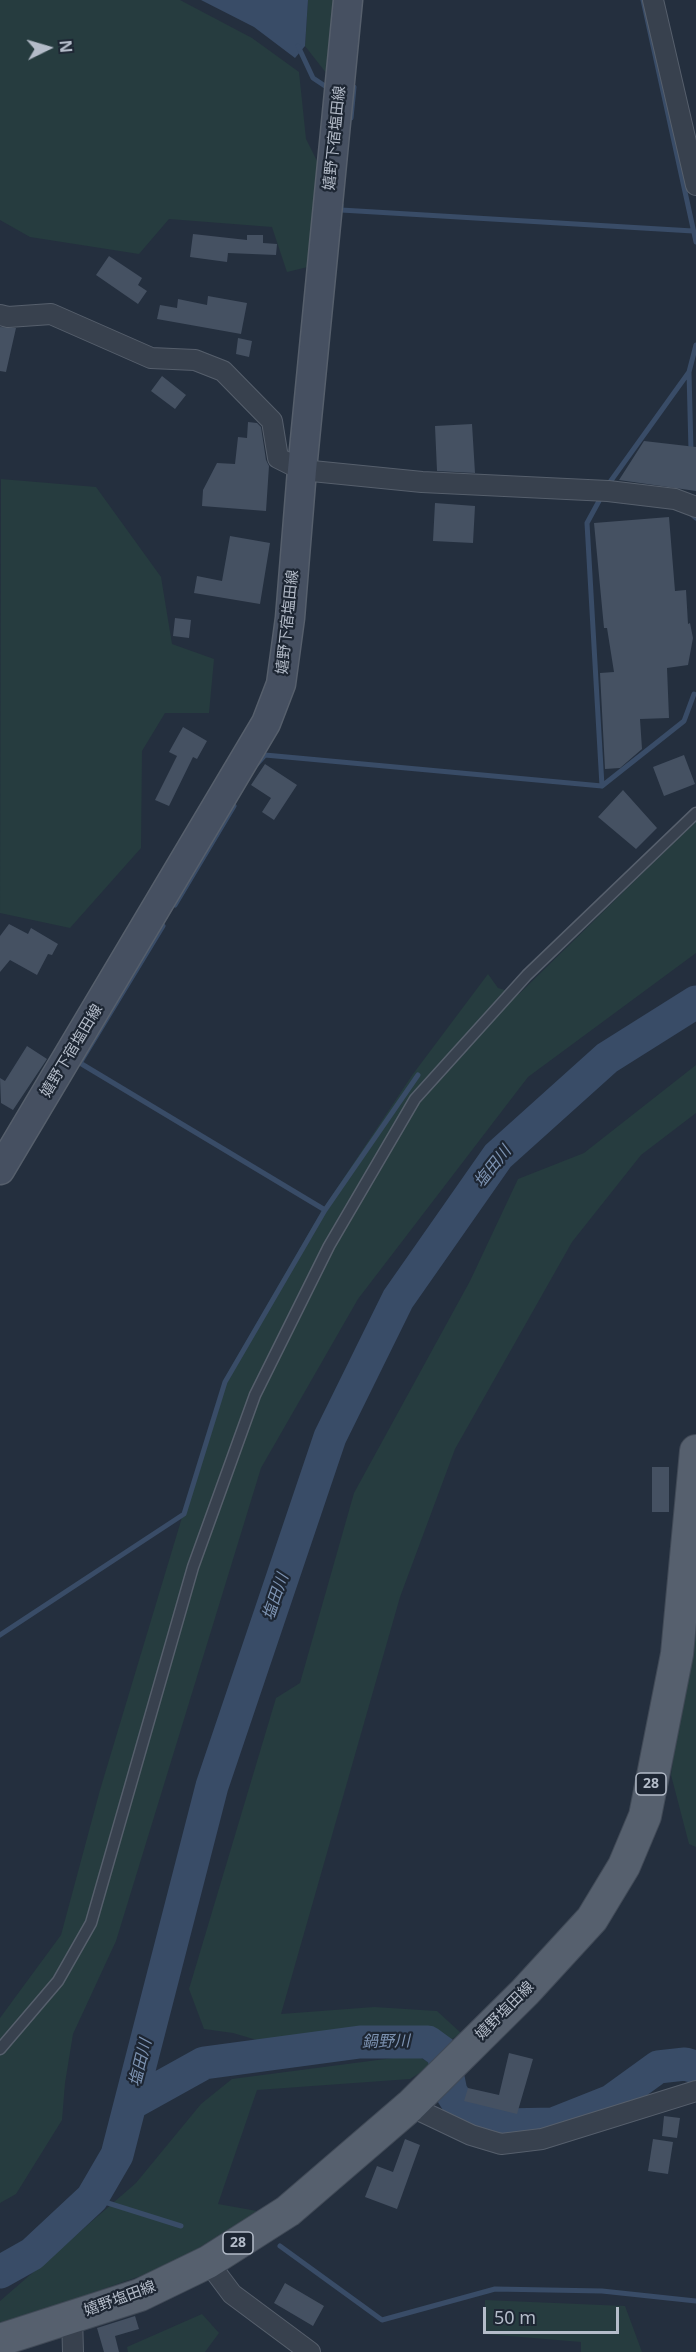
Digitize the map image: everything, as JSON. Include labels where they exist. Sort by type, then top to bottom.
[{"type":"main road","name":"嬉野下宿塩田線","points":[[0,1170],[266,723],[281,684],[290,618],[302,470],[348,0]]},
{"type":"main road","name":"嬉野塩田線","points":[[0,2340],[140,2295],[208,2262],[288,2211],[410,2106],[525,1992],[592,1919],[624,1866],[645,1816],[677,1654],[696,1450]]},
{"type":"street","points":[[653,0],[696,185]]},
{"type":"street","points":[[0,315],[8,317],[51,314],[151,358],[195,360],[223,371],[272,421],[278,458],[302,470],[422,482],[608,491],[675,499],[696,507]]},
{"type":"street","points":[[410,2106],[471,2135],[501,2144],[542,2139],[696,2091]]},
{"type":"street","points":[[208,2262],[232,2294],[310,2352]]},
{"type":"street","points":[[72,2316],[73,2352]]},
{"type":"lane","points":[[0,2049],[58,1981],[91,1923],[193,1567],[255,1395],[328,1246],[415,1099],[527,975],[696,813]]},
{"type":"green space","points":[[0,0],[180,0],[252,38],[299,72],[306,139],[324,175],[312,266],[287,272],[272,227],[169,219],[139,254],[30,237],[0,220]]},
{"type":"green space","points":[[308,0],[340,0],[334,83],[305,46]]},
{"type":"green space","points":[[1,479],[96,487],[161,577],[172,644],[214,659],[209,713],[165,713],[142,751],[141,848],[70,928],[0,913]]},
{"type":"green space","points":[[696,821],[696,953],[528,1077],[358,1299],[261,1468],[116,1941],[73,2034],[62,2120],[16,2194],[0,2203],[0,2018],[61,1935],[100,1790],[223,1381],[321,1212],[413,1074],[488,974],[498,988],[519,994]]},
{"type":"green space","points":[[696,1065],[696,1113],[641,1155],[572,1242],[455,1449],[400,1597],[281,2014],[374,2007],[437,2011],[461,2033],[446,2043],[423,2028],[260,2041],[233,2033],[204,2029],[189,1989],[276,1698],[300,1683],[354,1493],[470,1281],[518,1179],[584,1153]]},
{"type":"green space","points":[[696,1602],[696,1847],[689,1844],[671,1775]]},
{"type":"green space","points":[[416,2055],[433,2065],[410,2079],[257,2090],[218,2204],[257,2211],[172,2265],[0,2325],[0,2301],[136,2183],[201,2104],[232,2079]]},
{"type":"green space","points":[[485,2300],[625,2306],[642,2352],[581,2352],[581,2342],[485,2334]]},
{"type":"green space","points":[[202,2314],[219,2333],[205,2352],[128,2352],[127,2347]]},
{"type":"water","points":[[201,0],[308,0],[305,46],[295,58],[254,27]]},
{"type":"building","points":[[193,234],[247,240],[247,235],[263,235],[263,243],[277,244],[276,255],[228,253],[227,262],[190,257]]},
{"type":"building","points":[[109,256],[142,278],[138,285],[147,291],[138,304],[96,275]]},
{"type":"building","points":[[208,296],[247,303],[241,334],[157,319],[160,305],[177,308],[178,299],[207,305]]},
{"type":"building","points":[[0,327],[16,328],[6,372],[0,371]]},
{"type":"building","points":[[238,338],[252,341],[249,357],[236,354]]},
{"type":"building","points":[[162,376],[186,395],[175,409],[151,391]]},
{"type":"building","points":[[248,422],[257,423],[261,427],[269,466],[266,511],[202,506],[203,490],[217,463],[235,464],[238,437],[247,438]]},
{"type":"building","points":[[472,424],[475,473],[437,471],[435,426]]},
{"type":"building","points":[[644,441],[696,447],[696,491],[619,480]]},
{"type":"building","points":[[435,503],[475,506],[473,543],[433,541]]},
{"type":"building","points":[[669,517],[675,591],[686,590],[688,624],[690,623],[693,638],[688,665],[667,668],[669,718],[640,719],[642,749],[620,768],[605,769],[600,673],[614,672],[607,628],[604,628],[594,523]]},
{"type":"building","points":[[230,536],[270,543],[260,604],[194,593],[197,576],[222,581]]},
{"type":"building","points":[[175,618],[191,620],[189,638],[173,636]]},
{"type":"building","points":[[183,727],[207,741],[197,759],[193,757],[169,806],[155,800],[177,756],[169,752]]},
{"type":"building","points":[[684,755],[695,784],[664,796],[653,767]]},
{"type":"building","points":[[265,764],[297,785],[274,820],[262,812],[271,798],[251,785]]},
{"type":"building","points":[[623,790],[657,828],[636,849],[598,817]]},
{"type":"building","points":[[9,924],[28,934],[31,928],[58,944],[52,955],[48,954],[37,975],[10,960],[0,972],[0,936]]},
{"type":"building","points":[[27,1046],[47,1059],[13,1110],[1,1103],[0,1078],[5,1081]]},
{"type":"building","points":[[652,1467],[669,1467],[669,1512],[652,1512]]},
{"type":"building","points":[[509,2053],[533,2059],[517,2114],[464,2101],[468,2088],[499,2095]]},
{"type":"building","points":[[664,2116],[680,2118],[677,2138],[662,2136]]},
{"type":"building","points":[[405,2139],[420,2145],[397,2209],[365,2197],[377,2166],[393,2172]]},
{"type":"building","points":[[653,2139],[673,2142],[668,2174],[648,2171]]},
{"type":"building","points":[[285,2283],[324,2306],[313,2326],[274,2303]]},
{"type":"building","points":[[135,2316],[139,2329],[115,2336],[119,2352],[104,2352],[97,2328]]},
{"type":"waterway","points":[[643,0],[696,242]]},
{"type":"waterway","points":[[298,46],[313,78],[325,86]]},
{"type":"waterway","points":[[351,118],[354,87]]},
{"type":"waterway","points":[[341,205],[341,210],[693,231]]},
{"type":"waterway","points":[[691,451],[689,372],[696,345]]},
{"type":"waterway","points":[[610,482],[689,372]]},
{"type":"waterway","points":[[256,765],[265,755],[602,786],[587,523],[599,501]]},
{"type":"waterway","points":[[688,511],[696,518]]},
{"type":"waterway","points":[[602,786],[684,721],[694,694]]},
{"type":"waterway","points":[[175,905],[234,806]]},
{"type":"waterway","points":[[0,1635],[184,1514],[225,1382],[325,1210],[80,1063],[163,926]]},
{"type":"waterway","name":"塩田川","points":[[0,2272],[32,2254],[92,2198],[117,2155],[212,1786],[330,1437],[398,1299],[498,1156],[607,1058],[696,1002]]},
{"type":"waterway","points":[[325,1210],[418,1075]]},
{"type":"waterway","name":"鍋野川","points":[[132,2103],[204,2063],[360,2042],[428,2042],[443,2053],[451,2092],[463,2111],[504,2125],[553,2124],[611,2101],[658,2067],[685,2064],[696,2067]]},
{"type":"waterway","points":[[92,2198],[181,2226]]},
{"type":"waterway","points":[[280,2246],[382,2320],[495,2289],[602,2291],[696,2301]]}]
